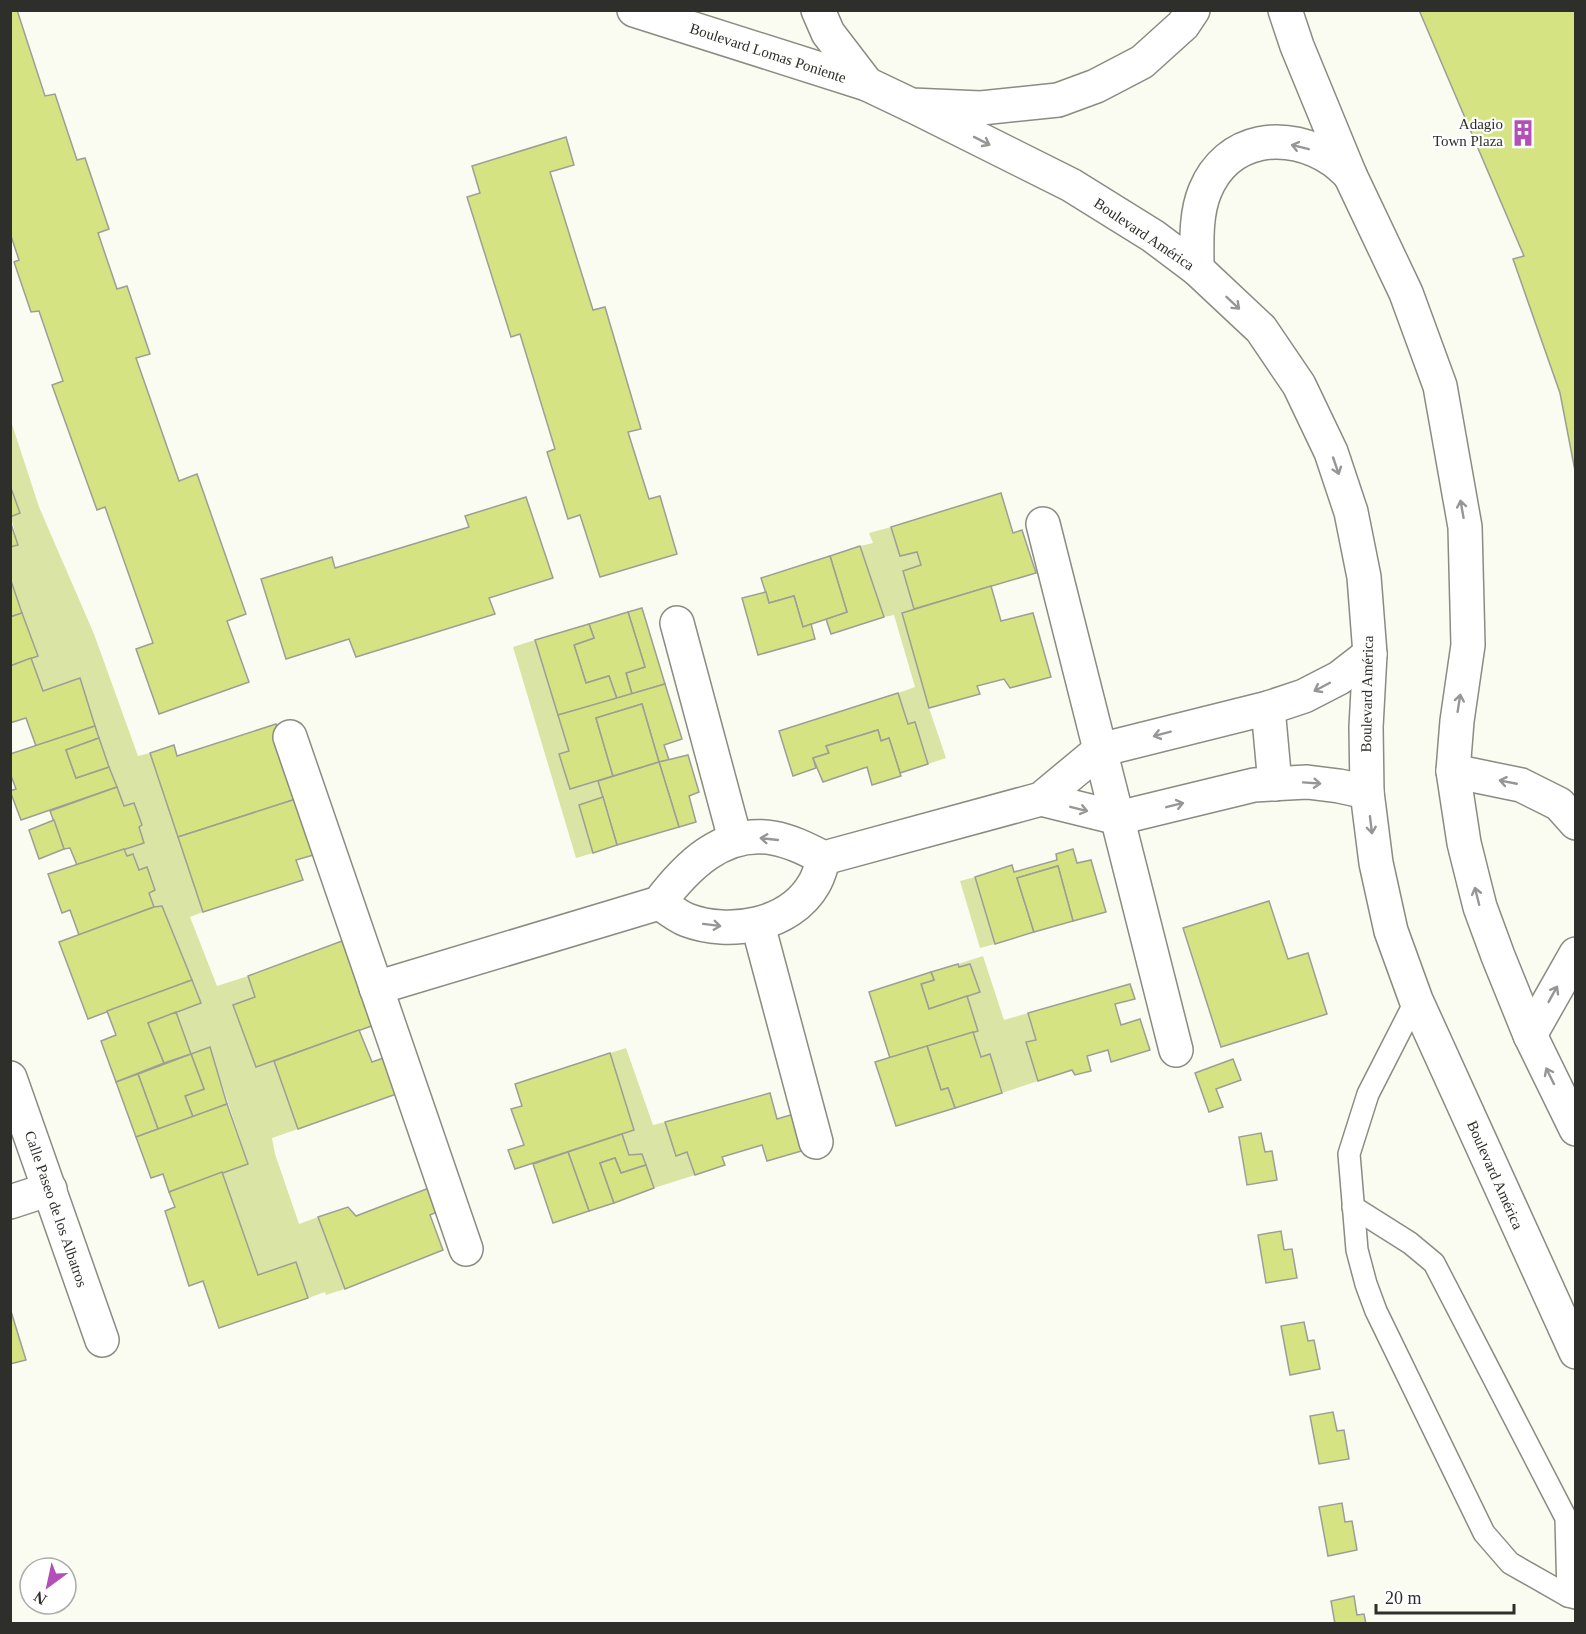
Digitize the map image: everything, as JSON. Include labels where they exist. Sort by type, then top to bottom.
[{"type":"street","name":"Boulevard Lomas Poniente","points":[[634,10],[867,84],[911,105]]},
{"type":"street","points":[[818,10],[828,33],[867,84]]},
{"type":"street","points":[[911,105],[981,108],[1058,100],[1096,86],[1142,62],[1183,25],[1192,10]]},
{"type":"street","points":[[1284,10],[1350,175],[1406,292],[1440,386],[1465,527],[1468,645],[1456,721],[1453,771],[1464,843],[1480,908],[1530,1035],[1575,1129]]},
{"type":"street","name":"Boulevard América","points":[[911,105],[1071,185],[1153,236],[1197,269],[1261,329],[1299,385],[1331,452],[1352,512],[1364,577],[1370,654],[1366,727],[1367,792],[1376,863],[1391,931],[1416,1000],[1575,1352]]},
{"type":"street","points":[[1197,269],[1199,211],[1204,192],[1220,165],[1236,152],[1253,144],[1268,141],[1306,147],[1332,160],[1350,175]]},
{"type":"street","points":[[1043,524],[1176,1050]]},
{"type":"street","points":[[678,623],[735,839]]},
{"type":"street","points":[[376,987],[659,903],[677,880],[699,859],[735,839],[771,838],[799,846],[824,858],[1041,799],[1100,750],[1268,708],[1304,696],[1339,678],[1370,654]]},
{"type":"street","points":[[1268,708],[1275,784]]},
{"type":"street","points":[[290,737],[466,1249]]},
{"type":"street","points":[[1453,771],[1521,785],[1570,808]]},
{"type":"street","points":[[1041,799],[1118,818],[1254,785],[1307,782],[1367,792]]},
{"type":"street","points":[[659,903],[686,919],[713,926],[758,925],[776,918],[798,902],[814,884],[824,858]]},
{"type":"street","points":[[758,925],[816,1142]]},
{"type":"street","points":[[1530,1035],[1575,954]]},
{"type":"street","name":"Calle Paseo de los Albatros","points":[[10,1078],[102,1340]]},
{"type":"street","points":[[10,1202],[50,1189]]},
{"type":"lane","points":[[1416,1000],[1368,1094],[1349,1154],[1357,1250],[1376,1311],[1484,1533],[1510,1563],[1572,1597]]},
{"type":"lane","points":[[1353,1207],[1410,1242],[1434,1263],[1566,1518],[1572,1597]]},
{"type":"green space","points":[[10,418],[39,507],[94,634],[138,756],[150,753],[203,912],[190,917],[217,986],[248,976],[255,997],[233,1006],[256,1067],[274,1061],[298,1129],[272,1138],[275,1154],[299,1224],[318,1217],[345,1289],[326,1295],[325,1292],[308,1298],[295,1262],[258,1275],[222,1172],[248,1163],[210,1048],[191,1054],[176,1012],[201,1003],[162,907],[154,907],[149,893],[155,889],[139,870],[134,854],[127,856],[124,849],[144,843],[134,803],[124,806],[80,678],[43,691],[31,658],[11,584],[11,547],[18,545],[11,517],[20,513],[11,485]]},
{"type":"green space","points":[[891,527],[900,556],[917,552],[921,565],[903,571],[914,609],[903,613],[929,708],[946,758],[928,764],[915,722],[908,724],[898,693],[915,687],[894,615],[884,617],[860,546],[873,543],[869,533]]},
{"type":"green space","points":[[535,640],[569,751],[560,754],[570,789],[598,781],[603,797],[579,805],[593,853],[576,858],[513,647]]},
{"type":"green space","points":[[975,877],[995,944],[980,948],[960,881]]},
{"type":"green space","points":[[983,956],[1004,1020],[1028,1013],[1036,1040],[1026,1043],[1038,1081],[1002,1093],[990,1055],[981,1057],[973,1032],[978,1031],[967,996],[980,992],[970,964],[959,967],[958,964]]},
{"type":"green space","points":[[626,1048],[653,1125],[665,1122],[676,1156],[687,1152],[695,1175],[654,1188],[642,1154],[629,1155],[622,1134],[634,1130],[610,1053]]},
{"type":"building","points":[[10,10],[17,10],[45,96],[55,94],[77,160],[85,158],[109,229],[98,233],[117,289],[127,286],[150,354],[136,358],[179,481],[197,474],[246,614],[227,621],[249,682],[159,714],[136,649],[153,643],[105,507],[97,510],[52,385],[63,381],[39,311],[31,312],[14,262],[19,260],[10,233]]},
{"type":"building","name":"Adagio Town Plaza","points":[[1419,10],[1576,10],[1576,476],[1560,393],[1513,259],[1524,256]]},
{"type":"building","points":[[566,137],[574,165],[550,172],[593,310],[605,307],[641,429],[628,432],[649,499],[660,496],[677,554],[600,577],[580,515],[568,519],[547,452],[555,449],[520,334],[511,337],[467,197],[480,193],[472,166]]},
{"type":"building","points":[[10,485],[20,513],[10,517]]},
{"type":"building","points":[[1001,493],[1013,533],[1022,530],[1036,573],[914,609],[903,571],[921,565],[917,552],[900,556],[891,527]]},
{"type":"building","points":[[526,497],[553,578],[489,598],[495,614],[356,657],[349,639],[286,659],[261,579],[332,557],[335,568],[469,527],[465,516]]},
{"type":"building","points":[[10,521],[18,545],[10,547]]},
{"type":"building","points":[[860,546],[884,617],[831,634],[826,619],[847,612],[830,556]]},
{"type":"building","points":[[830,556],[847,612],[803,627],[794,596],[769,603],[761,578]]},
{"type":"building","points":[[10,578],[22,613],[10,617]]},
{"type":"building","points":[[991,586],[1001,621],[1033,613],[1051,677],[1010,688],[1004,679],[977,686],[980,694],[929,708],[902,613]]},
{"type":"building","points":[[766,592],[769,603],[794,596],[803,627],[811,624],[815,639],[758,655],[742,598]]},
{"type":"building","points":[[642,608],[665,684],[632,694],[626,673],[645,667],[628,612]]},
{"type":"building","points":[[628,612],[645,667],[626,673],[632,694],[617,699],[609,676],[586,683],[574,645],[594,638],[589,624]]},
{"type":"building","points":[[22,613],[38,656],[10,666],[10,617]]},
{"type":"building","points":[[589,624],[594,638],[574,645],[586,683],[609,676],[617,699],[558,715],[535,640]]},
{"type":"building","points":[[31,658],[43,691],[80,678],[95,726],[36,746],[26,718],[10,723],[10,666]]},
{"type":"building","points":[[665,684],[682,739],[664,745],[669,760],[659,762],[642,704],[596,718],[613,776],[570,789],[559,754],[569,751],[558,715]]},
{"type":"building","points":[[898,693],[908,724],[915,722],[928,764],[900,773],[889,738],[881,741],[878,730],[826,746],[829,753],[813,758],[816,768],[793,776],[779,731]]},
{"type":"building","points":[[642,704],[659,762],[613,776],[596,718]]},
{"type":"building","points":[[276,724],[299,798],[178,837],[150,753],[174,745],[177,756]]},
{"type":"building","points":[[95,726],[99,738],[66,750],[76,778],[109,767],[117,787],[21,820],[10,791],[16,789],[10,773],[10,754]]},
{"type":"building","points":[[878,730],[881,741],[889,738],[901,776],[872,785],[867,767],[823,782],[813,758],[829,753],[826,746]]},
{"type":"building","points":[[99,738],[109,767],[76,778],[66,750]]},
{"type":"building","points":[[688,755],[699,792],[689,796],[696,822],[679,827],[659,762]]},
{"type":"building","points":[[659,762],[679,827],[617,845],[598,781]]},
{"type":"building","points":[[117,787],[124,806],[134,803],[142,825],[139,827],[144,843],[77,865],[70,848],[64,849],[50,811]]},
{"type":"building","points":[[603,797],[617,845],[593,853],[579,805]]},
{"type":"building","points":[[299,798],[317,854],[296,860],[303,880],[203,912],[178,837]]},
{"type":"building","points":[[54,820],[64,849],[39,859],[29,830]]},
{"type":"building","points":[[124,849],[127,856],[133,854],[139,870],[147,867],[155,890],[149,893],[154,907],[79,935],[70,910],[62,913],[48,874]]},
{"type":"building","points":[[1073,849],[1077,863],[1091,860],[1106,912],[1073,921],[1058,866],[1017,878],[1034,932],[995,944],[975,877],[1012,865],[1014,872],[1057,860],[1056,854]]},
{"type":"building","points":[[1058,866],[1073,921],[1034,932],[1017,878]]},
{"type":"building","points":[[1269,901],[1288,959],[1308,953],[1327,1014],[1221,1047],[1183,928]]},
{"type":"building","points":[[162,906],[192,980],[88,1019],[59,942]]},
{"type":"building","points":[[342,941],[356,978],[380,1023],[256,1067],[233,1005],[255,997],[248,976]]},
{"type":"building","points":[[958,964],[959,967],[970,964],[980,992],[929,1009],[921,984],[934,980],[931,972]]},
{"type":"building","points":[[931,972],[934,980],[921,984],[929,1009],[967,996],[978,1031],[890,1058],[869,992]]},
{"type":"building","points":[[192,980],[201,1003],[148,1023],[164,1063],[116,1082],[101,1041],[116,1035],[107,1011]]},
{"type":"building","points":[[1130,984],[1135,999],[1115,1004],[1121,1025],[1140,1019],[1150,1050],[1111,1062],[1108,1050],[1087,1056],[1091,1071],[1075,1075],[1072,1070],[1038,1081],[1026,1042],[1036,1040],[1028,1013]]},
{"type":"building","points":[[176,1012],[191,1054],[164,1063],[148,1023]]},
{"type":"building","points":[[359,1030],[372,1062],[389,1056],[402,1092],[298,1129],[274,1061]]},
{"type":"building","points":[[973,1032],[981,1057],[990,1054],[1002,1093],[955,1108],[948,1088],[941,1090],[927,1046]]},
{"type":"building","points":[[927,1046],[941,1090],[948,1088],[955,1108],[896,1126],[875,1062]]},
{"type":"building","points":[[210,1047],[227,1104],[193,1117],[185,1096],[204,1089],[191,1054]]},
{"type":"building","points":[[610,1053],[634,1130],[515,1169],[508,1150],[524,1145],[511,1109],[522,1106],[515,1084]]},
{"type":"building","points":[[191,1054],[204,1089],[185,1096],[193,1117],[158,1129],[138,1074]]},
{"type":"building","points":[[1233,1059],[1241,1080],[1216,1089],[1223,1107],[1209,1112],[1195,1073]]},
{"type":"building","points":[[138,1074],[158,1129],[136,1137],[116,1082]]},
{"type":"building","points":[[770,1093],[777,1119],[794,1114],[805,1150],[767,1161],[762,1145],[722,1157],[725,1165],[695,1175],[687,1152],[676,1156],[665,1122]]},
{"type":"building","points":[[227,1104],[248,1164],[169,1192],[163,1174],[151,1178],[136,1137]]},
{"type":"building","points":[[1261,1133],[1265,1152],[1272,1151],[1277,1180],[1247,1185],[1239,1137]]},
{"type":"building","points":[[622,1134],[629,1155],[642,1154],[646,1165],[621,1173],[615,1158],[600,1163],[614,1203],[589,1211],[568,1152]]},
{"type":"building","points":[[568,1152],[589,1211],[553,1223],[533,1164]]},
{"type":"building","points":[[615,1158],[621,1173],[646,1165],[654,1188],[614,1203],[600,1163]]},
{"type":"building","points":[[222,1172],[258,1275],[296,1262],[308,1298],[219,1328],[203,1281],[189,1286],[165,1211],[175,1207],[169,1192]]},
{"type":"building","points":[[429,1188],[439,1211],[430,1215],[443,1250],[345,1289],[318,1217],[348,1207],[356,1216]]},
{"type":"building","points":[[1281,1231],[1284,1250],[1292,1249],[1297,1278],[1266,1283],[1258,1235]]},
{"type":"building","points":[[10,1308],[26,1360],[10,1364]]},
{"type":"building","points":[[1304,1322],[1308,1341],[1314,1340],[1320,1369],[1290,1375],[1281,1326]]},
{"type":"building","points":[[1333,1412],[1337,1431],[1344,1430],[1349,1459],[1319,1464],[1310,1416]]},
{"type":"building","points":[[1342,1503],[1345,1522],[1352,1521],[1357,1550],[1328,1556],[1319,1507]]},
{"type":"building","points":[[1354,1596],[1357,1615],[1364,1614],[1366,1624],[1335,1624],[1331,1601]]},
{"type":"place","name":"Adagio Town Plaza","points":[[1523,133]]}]
